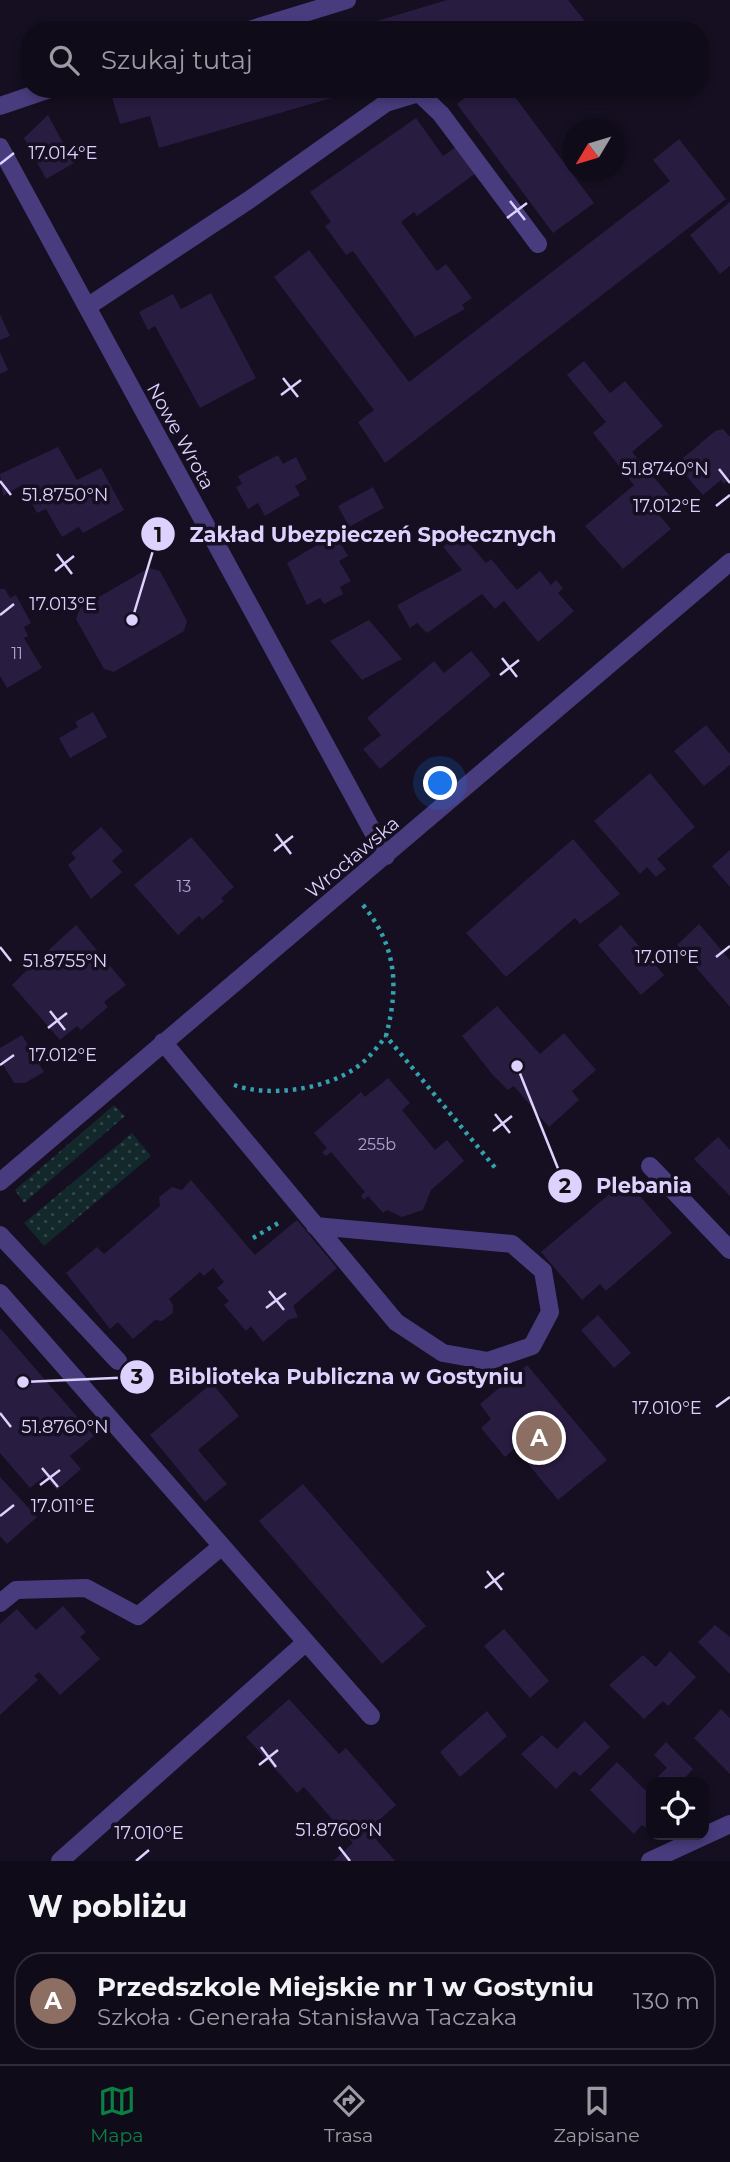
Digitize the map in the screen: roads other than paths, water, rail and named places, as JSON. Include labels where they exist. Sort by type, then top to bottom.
[{"type":"street","points":[[278,21],[347,0]]},
{"type":"street","points":[[0,106],[24,98]]},
{"type":"street","points":[[87,307],[249,200],[386,103],[402,98]]},
{"type":"street","points":[[424,98],[440,114],[538,244]]},
{"type":"street","name":"Nowe Wrota","points":[[0,147],[386,856]]},
{"type":"street","name":"Wrocławska","points":[[0,1182],[730,562]]},
{"type":"street","points":[[163,1042],[315,1226],[396,1322],[443,1353],[488,1361],[532,1346],[550,1312],[543,1271],[512,1244],[315,1226]]},
{"type":"street","points":[[650,1166],[730,1250]]},
{"type":"street","points":[[0,1235],[118,1362]]},
{"type":"street","points":[[0,1293],[371,1716]]},
{"type":"street","points":[[0,1603],[16,1590],[86,1588],[138,1616],[222,1546]]},
{"type":"street","points":[[61,1861],[305,1643]]},
{"type":"street","points":[[650,1861],[730,1824]]},
{"type":"place","name":"Zakład Ubezpieczeń Społecznych","points":[[132,620]]},
{"type":"place","name":"Plebania","points":[[517,1066]]},
{"type":"place","name":"Biblioteka Publiczna w Gostyniu","points":[[23,1382]]},
{"type":"place","name":"Przedszkole Miejskie nr 1 w Gostyniu","points":[[539,1438]]}]
